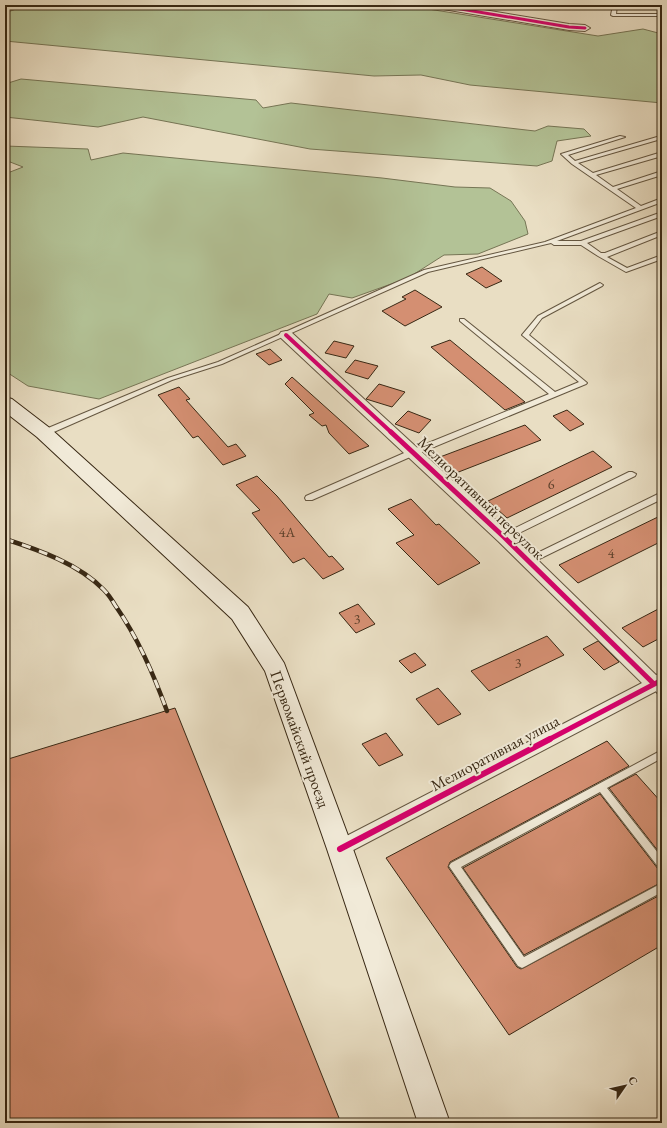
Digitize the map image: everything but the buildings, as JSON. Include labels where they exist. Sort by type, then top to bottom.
[{"type":"main road","name":"Первомайский проезд","points":[[5,403],[44,433],[240,613],[276,669],[434,1123]]},
{"type":"street","points":[[437,5],[569,27],[585,28]]},
{"type":"street","name":"Мелиоративный переулок","points":[[286,335],[414,452],[659,686]]},
{"type":"street","name":"Мелиоративная улица","points":[[340,850],[659,686]]},
{"type":"lane","points":[[615,5],[613,15],[662,15]]},
{"type":"lane","points":[[622,137],[564,154],[574,163],[640,208]]},
{"type":"lane","points":[[574,163],[659,138]]},
{"type":"lane","points":[[592,175],[662,154]]},
{"type":"lane","points":[[612,189],[662,173]]},
{"type":"lane","points":[[44,433],[170,379],[220,363],[286,335],[426,271],[547,243],[662,200]]},
{"type":"lane","points":[[547,243],[582,243],[662,214]]},
{"type":"lane","points":[[600,255],[606,255],[662,232]]},
{"type":"lane","points":[[582,243],[626,270],[662,257]]},
{"type":"lane","points":[[309,498],[414,452],[584,383],[525,335],[540,317],[600,285]]},
{"type":"lane","points":[[462,320],[554,395]]},
{"type":"lane","points":[[504,537],[632,474]]},
{"type":"lane","points":[[528,561],[662,496]]},
{"type":"lane","points":[[662,754],[454,866],[522,963],[662,887]]},
{"type":"lane","points":[[601,787],[662,865]]},
{"type":"green space","points":[[27,5],[403,5],[598,36],[643,29],[662,34],[662,103],[470,85],[421,75],[374,76],[5,41],[5,13]]},
{"type":"green space","points":[[21,79],[256,100],[263,108],[291,103],[535,131],[548,126],[584,129],[591,136],[557,141],[552,161],[537,166],[310,149],[143,117],[98,127],[5,117],[5,84]]},
{"type":"green space","points":[[5,146],[88,149],[91,160],[123,153],[382,178],[455,187],[490,188],[511,201],[525,221],[528,234],[478,254],[444,255],[408,278],[352,298],[329,294],[317,314],[99,399],[28,386],[5,371],[5,174],[23,167],[5,160]]},
{"type":"railway","points":[[5,539],[45,553],[71,565],[94,581],[106,592],[138,643],[167,711]]},
{"type":"cycle path","points":[[437,5],[569,27],[585,28]]},
{"type":"cycle path","points":[[286,335],[504,537],[654,684]]},
{"type":"cycle path","points":[[340,849],[662,680]]}]
